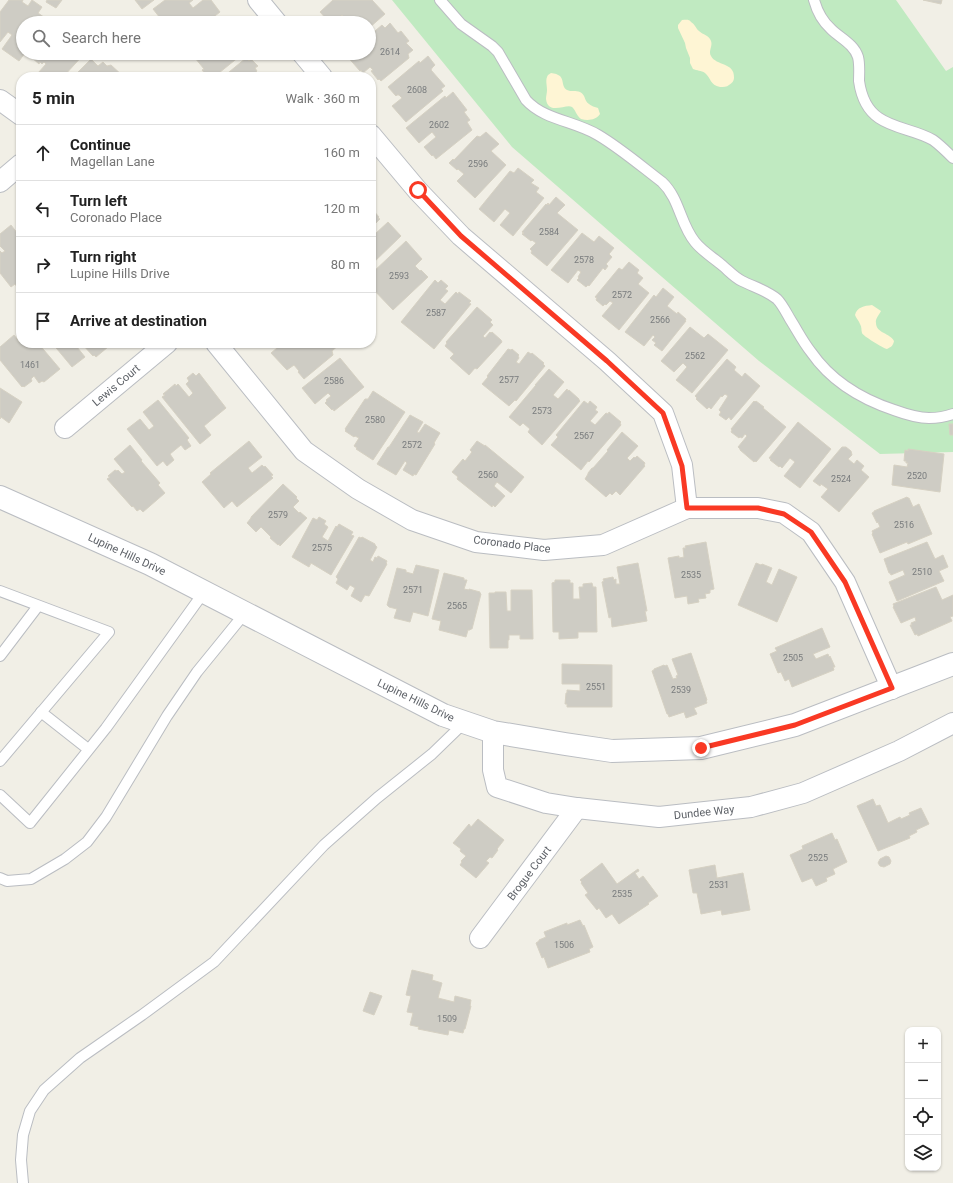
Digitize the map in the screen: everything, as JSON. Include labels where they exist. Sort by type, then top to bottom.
[{"type":"street","points":[[258,0],[271,16]]},
{"type":"street","points":[[308,60],[318,72]]},
{"type":"street","points":[[0,100],[16,111]]},
{"type":"street","points":[[376,141],[418,190],[461,236],[607,361],[663,413],[682,466],[687,508]]},
{"type":"street","points":[[0,182],[16,168]]},
{"type":"street","name":"Lewis Court","points":[[66,428],[161,348]]},
{"type":"street","name":"Coronado Place","points":[[220,348],[304,451],[358,489],[412,520],[476,542],[544,550],[603,545],[687,508],[758,508],[784,514],[811,532],[845,582],[892,688]]},
{"type":"street","name":"Lupine Hills Drive","points":[[0,497],[150,564],[443,715],[493,732],[612,751],[701,748],[795,725],[953,664]]},
{"type":"street","name":"Dundee Way","points":[[493,732],[493,770],[497,787],[546,803],[659,817],[751,807],[802,793],[898,751],[953,723]]},
{"type":"street","name":"Brogue Court","points":[[480,938],[577,808]]},
{"type":"lane","points":[[440,0],[461,24],[498,52],[522,94],[531,105],[546,114],[597,134],[662,182],[669,189],[689,234],[695,242],[734,277],[766,291],[778,300],[811,353],[822,367],[831,375],[863,398],[909,416],[940,418],[953,414]]},
{"type":"lane","points":[[814,0],[816,8],[823,21],[853,47],[858,57],[859,82],[862,96],[870,110],[878,118],[889,124],[921,134],[933,140],[953,158]]},
{"type":"lane","points":[[0,591],[109,632],[0,762]]},
{"type":"lane","points":[[0,795],[30,823],[106,728],[204,592]]},
{"type":"lane","points":[[0,656],[38,606]]},
{"type":"lane","points":[[0,878],[7,881],[31,879],[65,859],[86,842],[106,817],[167,716],[197,672],[246,613]]},
{"type":"lane","points":[[41,712],[88,749]]},
{"type":"lane","points":[[23,1183],[21,1160],[23,1135],[30,1111],[44,1090],[80,1058],[214,962],[324,845],[377,798],[432,754],[465,722]]},
{"type":"green space","points":[[392,0],[896,0],[946,71],[953,67],[953,452],[880,454],[759,361],[512,147]]},
{"type":"sand","points":[[682,20],[689,20],[698,30],[709,37],[711,43],[710,52],[713,59],[732,69],[734,79],[728,86],[717,86],[712,83],[705,73],[693,69],[685,43],[678,28],[678,25]]},
{"type":"sand","points":[[551,73],[560,76],[567,90],[582,93],[587,103],[598,108],[600,114],[592,120],[584,120],[579,117],[570,106],[558,108],[550,107],[547,104],[546,99],[546,80],[548,75]]},
{"type":"sand","points":[[872,305],[881,311],[876,320],[878,329],[890,336],[894,341],[892,346],[887,349],[863,335],[861,325],[855,315],[857,310],[864,306]]},
{"type":"building","points":[[9,0],[23,0],[22,2],[28,6],[32,0],[42,7],[38,13],[42,16],[16,16],[16,59],[2,49],[12,35],[8,32],[0,42],[0,12]]},
{"type":"building","points":[[47,0],[62,0],[56,8],[46,2]]},
{"type":"building","points":[[135,0],[154,0],[142,9]]},
{"type":"building","points":[[165,0],[193,0],[189,3],[193,8],[203,0],[211,0],[220,12],[215,16],[158,16],[153,9]]},
{"type":"building","points":[[333,0],[372,0],[385,14],[376,22],[376,16],[324,16],[320,12]]},
{"type":"building","points":[[923,0],[942,0],[941,4]]},
{"type":"building","points":[[390,23],[398,33],[401,31],[409,41],[406,43],[413,50],[408,54],[409,58],[381,81],[379,79],[378,80],[376,77],[376,72],[372,72],[373,70],[370,67],[362,72],[350,60],[376,60],[376,30],[382,25],[385,28]]},
{"type":"building","points":[[428,56],[435,65],[431,70],[445,86],[441,89],[443,91],[406,122],[392,106],[402,98],[399,95],[396,96],[388,87],[419,61],[420,63]]},
{"type":"building","points":[[34,60],[79,60],[68,72],[39,72],[46,64],[44,62],[42,64],[40,62],[39,64]]},
{"type":"building","points":[[90,60],[92,60],[98,66],[103,62],[107,66],[111,65],[119,72],[78,72]]},
{"type":"building","points":[[197,60],[235,60],[220,72],[204,72],[202,70],[204,69]]},
{"type":"building","points":[[244,60],[252,60],[258,66],[255,68],[257,71],[256,72],[229,72]]},
{"type":"building","points":[[453,92],[467,110],[464,112],[470,120],[467,122],[472,130],[436,159],[424,147],[436,137],[432,132],[419,143],[406,128],[445,96],[446,98]]},
{"type":"building","points":[[486,132],[499,144],[491,151],[506,165],[475,198],[457,181],[464,174],[449,163],[453,159],[454,160],[477,136],[480,137]]},
{"type":"building","points":[[518,168],[534,180],[531,183],[539,188],[536,192],[544,198],[513,236],[500,225],[510,213],[505,209],[494,222],[479,209],[510,171],[514,173]]},
{"type":"building","points":[[556,197],[565,205],[557,213],[578,230],[547,266],[531,253],[532,251],[530,249],[536,243],[522,234],[524,233],[522,232],[546,204],[547,205],[548,203],[549,205]]},
{"type":"building","points":[[376,214],[379,217],[378,218],[380,219],[376,223]]},
{"type":"building","points":[[388,222],[401,236],[376,260],[376,233]]},
{"type":"building","points":[[11,225],[16,232],[16,285],[15,284],[11,287],[0,273],[0,251],[2,253],[5,251],[0,246],[0,234]]},
{"type":"building","points":[[582,233],[594,242],[599,236],[614,248],[609,254],[612,257],[606,264],[608,266],[605,270],[603,268],[589,286],[588,285],[586,287],[577,280],[581,272],[578,270],[568,283],[551,270]]},
{"type":"building","points":[[406,241],[422,259],[415,266],[428,277],[393,310],[376,292],[376,269]]},
{"type":"building","points":[[629,262],[639,270],[637,273],[643,278],[638,284],[649,293],[619,330],[602,316],[613,303],[610,301],[603,306],[596,300],[597,298],[595,297],[619,268],[622,270]]},
{"type":"building","points":[[435,280],[438,283],[441,280],[448,286],[445,289],[448,291],[440,300],[445,304],[456,292],[458,294],[459,292],[471,301],[469,303],[471,304],[434,349],[401,322]]},
{"type":"building","points":[[663,288],[674,297],[667,306],[677,314],[678,312],[686,319],[686,321],[662,351],[654,345],[656,343],[652,340],[655,337],[653,335],[644,346],[625,332],[654,295],[656,297]]},
{"type":"building","points":[[477,307],[492,320],[490,322],[493,325],[483,336],[485,338],[490,332],[492,332],[502,342],[477,369],[475,368],[469,375],[450,358],[454,354],[445,346],[447,343],[446,342]]},
{"type":"building","points":[[690,327],[704,338],[708,334],[728,350],[692,393],[676,380],[687,367],[683,363],[674,372],[661,361]]},
{"type":"building","points":[[14,335],[16,338],[16,348],[42,348],[60,369],[44,382],[42,381],[39,383],[34,376],[31,379],[32,381],[22,387],[0,360],[0,347]]},
{"type":"building","points":[[56,348],[78,348],[85,357],[72,367]]},
{"type":"building","points":[[86,348],[107,348],[96,357],[94,355],[93,356]]},
{"type":"building","points":[[277,348],[335,348],[332,351],[333,355],[304,379],[294,365],[287,370],[271,353]]},
{"type":"building","points":[[508,349],[512,349],[519,355],[516,362],[519,364],[528,352],[531,354],[532,353],[544,363],[543,364],[545,366],[516,401],[515,400],[509,406],[482,384]]},
{"type":"building","points":[[340,358],[364,387],[334,411],[325,403],[331,396],[328,393],[315,404],[302,388]]},
{"type":"building","points":[[727,359],[736,367],[734,370],[742,377],[745,373],[760,386],[731,420],[729,417],[726,420],[719,415],[721,412],[719,410],[728,396],[725,394],[722,397],[721,396],[711,409],[709,407],[707,409],[696,399],[697,398],[695,396]]},
{"type":"building","points":[[549,369],[564,382],[553,395],[558,399],[567,389],[580,401],[542,445],[528,432],[530,429],[523,423],[520,426],[509,417]]},
{"type":"building","points":[[193,373],[196,376],[199,373],[226,408],[204,426],[211,435],[200,444],[162,397],[165,395],[163,394],[175,384],[176,386],[178,384],[189,397],[193,393],[186,384],[189,381],[187,378]]},
{"type":"building","points":[[0,388],[22,402],[9,423],[1,417],[0,419]]},
{"type":"building","points":[[373,391],[405,412],[373,460],[356,449],[357,448],[354,446],[359,438],[354,437],[345,431],[345,429],[365,399],[368,399]]},
{"type":"building","points":[[158,400],[189,438],[187,440],[191,446],[185,450],[181,445],[170,454],[174,460],[167,466],[163,461],[157,466],[127,429],[140,419],[149,430],[154,426],[143,412]]},
{"type":"building","points":[[584,401],[588,404],[590,401],[597,407],[595,410],[598,412],[590,421],[595,425],[606,413],[608,414],[609,412],[621,422],[621,425],[581,470],[551,445],[558,437],[556,435]]},
{"type":"building","points":[[754,401],[764,407],[763,408],[786,427],[756,462],[754,462],[738,447],[747,436],[745,434],[742,438],[739,438],[731,432],[731,429]]},
{"type":"building","points":[[410,415],[423,422],[417,432],[419,433],[425,424],[440,433],[416,475],[414,474],[413,476],[403,470],[407,463],[405,461],[396,475],[377,464]]},
{"type":"building","points":[[798,422],[831,449],[800,488],[784,476],[795,462],[790,458],[782,468],[769,458]]},
{"type":"building","points":[[949,424],[953,424],[953,435],[950,435]]},
{"type":"building","points":[[622,432],[638,446],[627,458],[630,461],[637,456],[645,463],[645,466],[620,495],[616,491],[612,495],[610,493],[606,497],[585,479],[588,473],[608,451],[607,450]]},
{"type":"building","points":[[249,441],[262,457],[248,468],[252,473],[262,465],[264,467],[265,466],[273,475],[271,476],[273,478],[237,507],[232,501],[224,508],[202,482],[211,474],[210,473]]},
{"type":"building","points":[[477,441],[485,445],[524,477],[511,493],[497,482],[494,486],[505,496],[495,507],[493,505],[492,507],[457,479],[458,477],[452,472],[463,459],[465,461],[472,452],[470,450]]},
{"type":"building","points":[[130,445],[142,460],[141,461],[160,483],[158,485],[165,493],[143,512],[140,509],[137,511],[133,506],[132,507],[107,479],[110,477],[108,476],[115,470],[118,470],[122,474],[125,472],[114,459]]},
{"type":"building","points":[[842,447],[846,447],[851,451],[852,455],[848,459],[854,464],[857,460],[864,466],[861,470],[869,477],[839,512],[821,497],[828,489],[813,481]]},
{"type":"building","points":[[908,449],[944,454],[940,492],[892,485],[894,465],[907,467],[908,463],[904,461],[905,450],[908,451]]},
{"type":"building","points":[[283,484],[297,497],[296,498],[299,501],[293,507],[307,518],[280,546],[270,538],[271,537],[261,527],[256,532],[247,523]]},
{"type":"building","points":[[907,497],[909,498],[913,507],[919,504],[932,534],[880,553],[872,531],[880,527],[872,513]]},
{"type":"building","points":[[319,517],[326,521],[324,524],[328,527],[322,537],[328,541],[336,526],[337,527],[339,524],[353,532],[351,535],[354,536],[331,575],[311,563],[309,567],[292,557],[313,518],[317,520]]},
{"type":"building","points":[[359,537],[362,537],[375,544],[377,547],[370,560],[373,562],[375,557],[377,558],[378,556],[387,561],[387,564],[369,596],[365,595],[361,602],[351,596],[355,588],[350,585],[347,590],[336,583],[338,579],[336,577]]},
{"type":"building","points":[[706,542],[714,589],[710,590],[710,593],[705,594],[706,598],[698,599],[699,602],[688,604],[687,596],[675,598],[668,558],[679,556],[679,558],[684,557],[683,548],[686,548],[685,546]]},
{"type":"building","points":[[927,542],[935,559],[943,555],[948,567],[939,571],[944,581],[897,601],[889,582],[905,575],[903,570],[891,575],[884,559]]},
{"type":"building","points":[[638,563],[647,611],[645,611],[647,621],[612,627],[602,582],[604,581],[603,579],[613,577],[614,580],[616,579],[616,584],[620,584],[617,567]]},
{"type":"building","points":[[756,563],[772,568],[766,582],[772,585],[779,569],[797,577],[777,622],[738,605]]},
{"type":"building","points":[[416,565],[439,570],[428,616],[413,612],[410,622],[394,618],[397,609],[387,605],[397,568],[406,570],[406,572],[413,574]]},
{"type":"building","points":[[444,573],[464,578],[464,580],[467,580],[464,589],[480,592],[481,594],[472,629],[468,630],[466,637],[439,630],[441,621],[432,619]]},
{"type":"building","points":[[555,580],[570,580],[570,583],[573,583],[573,599],[580,599],[579,587],[583,587],[583,584],[592,583],[593,587],[596,587],[597,632],[578,632],[578,638],[559,639],[559,632],[553,632],[552,583],[555,582]]},
{"type":"building","points":[[936,587],[942,600],[953,595],[953,616],[950,617],[952,621],[918,636],[917,634],[915,635],[910,625],[916,621],[915,617],[901,623],[893,604]]},
{"type":"building","points":[[511,590],[532,590],[533,639],[520,639],[520,635],[509,635],[508,648],[490,648],[489,593],[506,592],[507,611],[511,611]]},
{"type":"building","points":[[822,628],[830,647],[813,654],[816,659],[828,654],[835,667],[833,667],[834,670],[792,687],[789,679],[785,681],[781,672],[778,673],[770,654],[777,651],[775,648]]},
{"type":"building","points":[[691,653],[707,703],[694,708],[697,714],[686,718],[684,712],[669,717],[652,671],[667,665],[673,679],[677,678],[676,676],[678,675],[672,659]]},
{"type":"building","points":[[562,664],[612,665],[612,707],[567,707],[567,704],[565,704],[567,690],[580,691],[580,684],[562,684]]},
{"type":"building","points":[[873,799],[876,806],[880,805],[888,823],[900,817],[901,819],[910,815],[909,813],[921,808],[929,824],[916,830],[917,832],[909,836],[910,838],[878,851],[857,806]]},
{"type":"building","points":[[478,819],[504,840],[492,858],[490,857],[486,861],[489,863],[476,878],[460,865],[462,862],[461,861],[466,856],[460,851],[461,849],[453,843],[469,824],[471,827]]},
{"type":"building","points":[[832,833],[835,840],[837,839],[847,862],[833,869],[835,874],[826,878],[827,881],[816,886],[812,878],[802,882],[790,855],[803,849],[802,846]]},
{"type":"building","points":[[886,856],[889,857],[891,861],[890,864],[884,867],[880,866],[878,863],[880,859]]},
{"type":"building","points":[[602,863],[617,884],[638,869],[639,871],[635,873],[639,879],[643,876],[658,896],[648,903],[649,904],[619,924],[612,914],[606,918],[599,908],[597,910],[585,895],[588,893],[580,880]]},
{"type":"building","points":[[715,865],[717,878],[743,873],[750,910],[722,915],[721,910],[701,914],[697,893],[693,893],[689,870]]},
{"type":"building","points":[[580,920],[583,926],[584,925],[593,947],[589,949],[590,952],[548,968],[536,943],[546,937],[544,932],[567,923],[567,925]]},
{"type":"building","points":[[412,970],[433,975],[432,980],[442,983],[438,998],[454,1002],[455,996],[471,1000],[471,1006],[463,1033],[449,1030],[448,1035],[418,1029],[419,1027],[410,1025],[413,1013],[407,1012],[411,996],[406,995]]},
{"type":"building","points":[[370,992],[382,996],[374,1015],[363,1011]]},
{"type":"route","points":[[418,190],[461,236],[607,361],[663,413],[682,466],[687,508],[758,508],[784,514],[811,532],[845,582],[892,688],[795,725],[701,748]]}]
